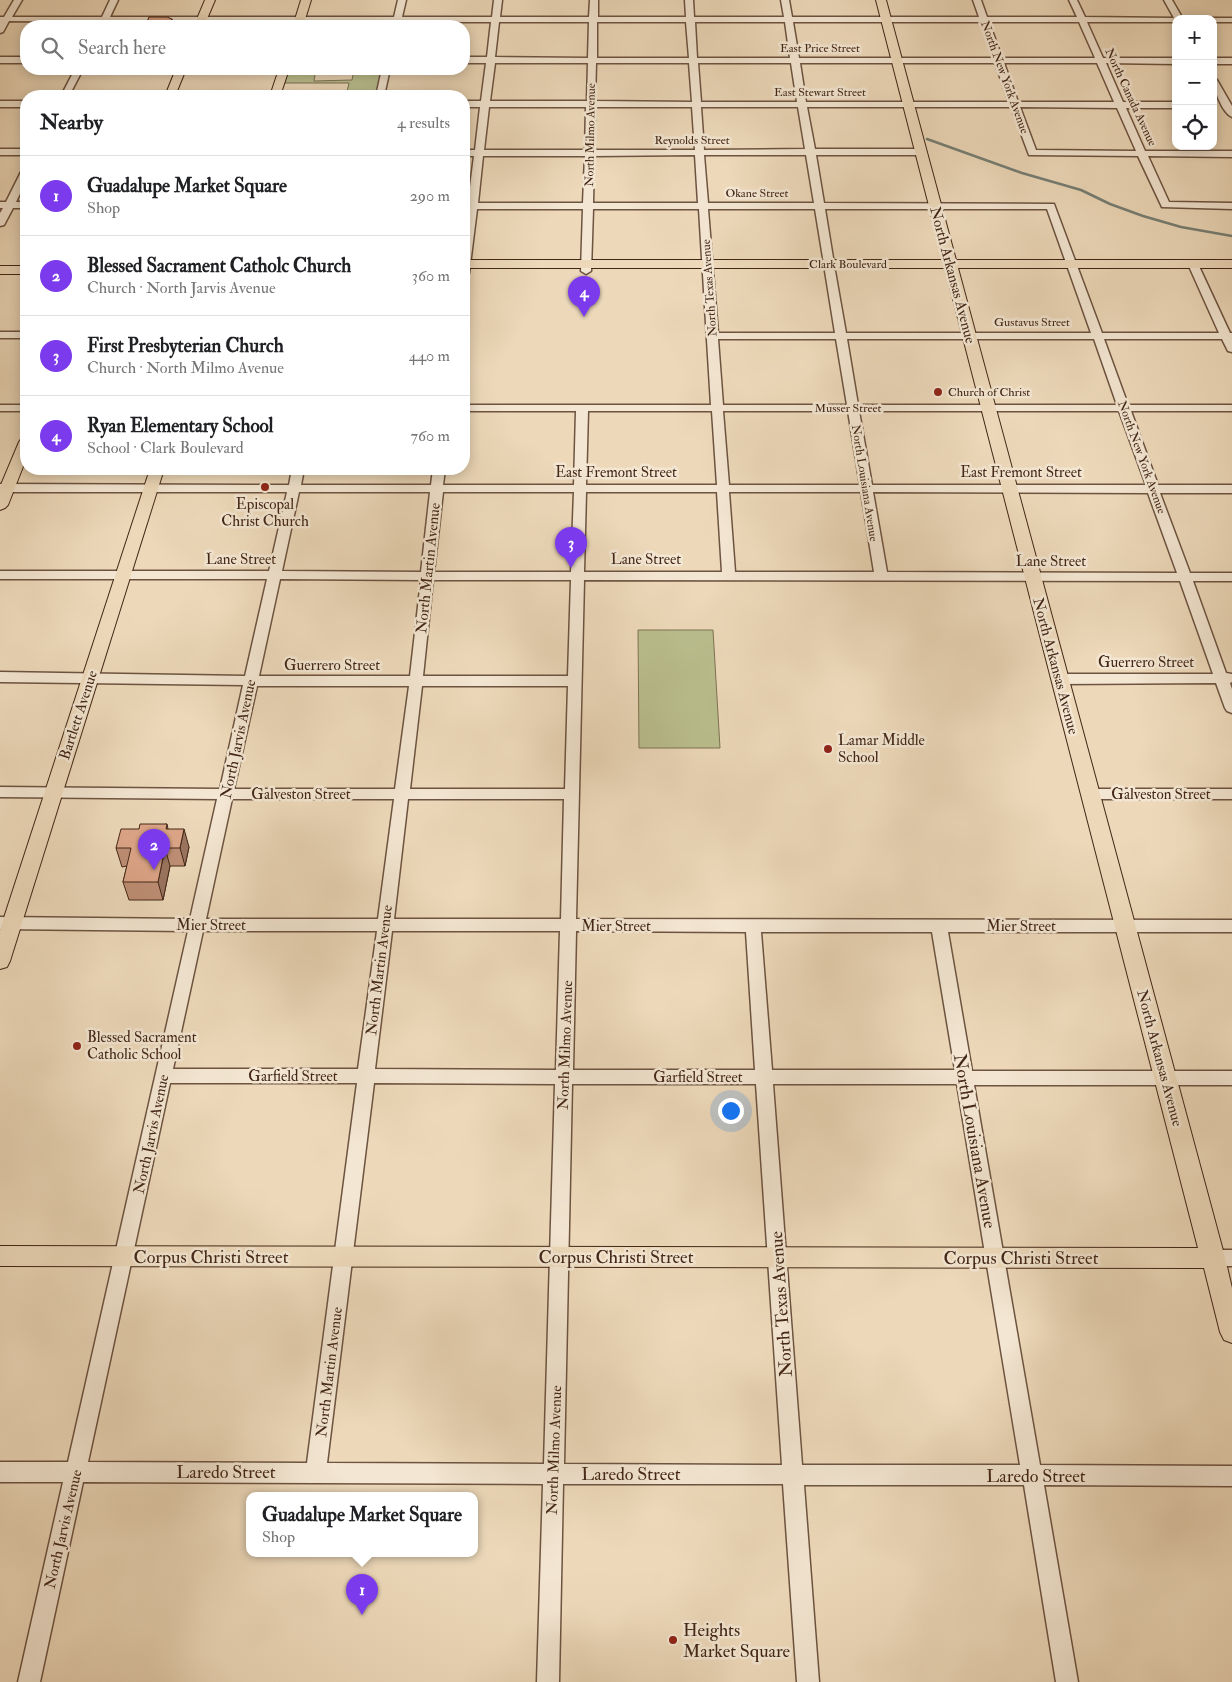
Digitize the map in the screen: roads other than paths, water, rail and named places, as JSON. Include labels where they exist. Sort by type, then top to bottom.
[{"type":"main road","points":[[202,20],[210,0]]},
{"type":"main road","points":[[300,20],[306,0]]},
{"type":"main road","name":"North Arkansas Avenue","points":[[881,0],[1165,1078],[1222,1258],[1232,1332]]},
{"type":"main road","points":[[172,90],[179,75]]},
{"type":"main road","points":[[277,90],[282,75]]},
{"type":"main road","points":[[0,264],[20,264]]},
{"type":"main road","name":"Clark Boulevard","points":[[1195,268],[1232,264]]},
{"type":"main road","name":"Clark Boulevard","points":[[470,269],[586,267],[1195,268],[1232,271]]},
{"type":"main road","points":[[0,270],[20,270]]},
{"type":"main road","points":[[0,505],[4,488],[20,455]]},
{"type":"main road","name":"Bartlett Avenue","points":[[0,961],[6,923],[54,792],[155,475]]},
{"type":"main road","name":"Corpus Christi Street","points":[[0,1256],[1222,1258]]},
{"type":"street","points":[[0,30],[3,19],[18,0]]},
{"type":"street","points":[[104,20],[114,0]]},
{"type":"street","points":[[398,20],[402,0]]},
{"type":"street","points":[[470,196],[479,152],[498,0]]},
{"type":"street","name":"North Milmo Avenue","points":[[586,267],[594,0]]},
{"type":"street","name":"North Texas Avenue","points":[[689,0],[729,576]]},
{"type":"street","name":"North Louisiana Avenue","points":[[785,0],[881,576]]},
{"type":"street","name":"North New York Avenue","points":[[977,0],[1032,153],[1143,153]]},
{"type":"street","name":"North Canada Avenue","points":[[1073,0],[1165,205],[1232,206]]},
{"type":"street","points":[[1168,0],[1175,15]]},
{"type":"street","points":[[3,19],[28,20]]},
{"type":"street","points":[[470,20],[1172,19]]},
{"type":"street","points":[[1217,20],[1232,20]]},
{"type":"street","points":[[0,60],[20,60]]},
{"type":"street","name":"East Price Street","points":[[470,60],[1172,61]]},
{"type":"street","points":[[1217,61],[1232,61]]},
{"type":"street","points":[[68,90],[76,75]]},
{"type":"street","points":[[381,90],[385,75]]},
{"type":"street","points":[[1217,86],[1230,105],[1232,114]]},
{"type":"street","points":[[0,104],[20,104]]},
{"type":"street","name":"East Stewart Street","points":[[470,104],[1172,105]]},
{"type":"street","points":[[1217,105],[1230,105]]},
{"type":"street","points":[[0,152],[20,152]]},
{"type":"street","name":"Reynolds Street","points":[[470,152],[921,152]]},
{"type":"street","points":[[1143,153],[1232,154]]},
{"type":"street","points":[[0,223],[5,205],[20,181]]},
{"type":"street","points":[[5,205],[20,205]]},
{"type":"street","name":"Okane Street","points":[[470,206],[1051,206]]},
{"type":"street","name":"North New York Avenue","points":[[1051,206],[1185,577],[1227,678],[1232,708]]},
{"type":"street","points":[[1195,268],[1229,336],[1232,349]]},
{"type":"street","points":[[0,335],[20,335]]},
{"type":"street","name":"Gustavus Street","points":[[712,336],[1229,336]]},
{"type":"street","points":[[0,408],[20,408]]},
{"type":"street","name":"Musser Street","points":[[470,408],[1232,408]]},
{"type":"street","name":"North Milmo Avenue","points":[[548,1682],[582,408]]},
{"type":"street","name":"North Jarvis Avenue","points":[[29,1682],[297,475]]},
{"type":"street","name":"North Martin Avenue","points":[[316,1472],[416,682],[438,475]]},
{"type":"street","name":"East Fremont Street","points":[[4,488],[1232,488]]},
{"type":"street","name":"Lane Street","points":[[0,575],[1232,577]]},
{"type":"street","name":"Guerrero Street","points":[[0,677],[90,677],[251,682],[575,682]]},
{"type":"street","name":"Guerrero Street","points":[[1060,679],[1227,678]]},
{"type":"street","name":"Galveston Street","points":[[0,792],[572,794]]},
{"type":"street","name":"Galveston Street","points":[[1090,794],[1232,794]]},
{"type":"street","name":"Mier Street","points":[[6,923],[568,926],[1232,926]]},
{"type":"street","name":"North Texas Avenue","points":[[753,926],[808,1682]]},
{"type":"street","name":"North Louisiana Avenue","points":[[939,926],[1067,1682]]},
{"type":"street","name":"Garfield Street","points":[[163,1076],[1232,1078]]},
{"type":"street","name":"Laredo Street","points":[[0,1472],[75,1474],[316,1472],[1232,1476]]},
{"type":"waterway","points":[[927,139],[1022,173],[1081,190],[1110,204],[1143,216],[1181,227],[1232,236]]},
{"type":"place","name":"Ryan Elementary School","points":[[584,317]]},
{"type":"place","name":"Church of Christ","points":[[938,392]]},
{"type":"place","name":"Episcopal Christ Church","points":[[265,487]]},
{"type":"place","name":"First Presbyterian Church","points":[[571,568]]},
{"type":"place","name":"Lamar Middle School","points":[[828,749]]},
{"type":"place","name":"Blessed Sacrament Catholc Church","points":[[154,870]]},
{"type":"place","name":"Blessed Sacrament Catholic School","points":[[77,1046]]},
{"type":"place","name":"Guadalupe Market Square","points":[[362,1615]]},
{"type":"place","name":"Heights Market Square","points":[[673,1640]]}]
